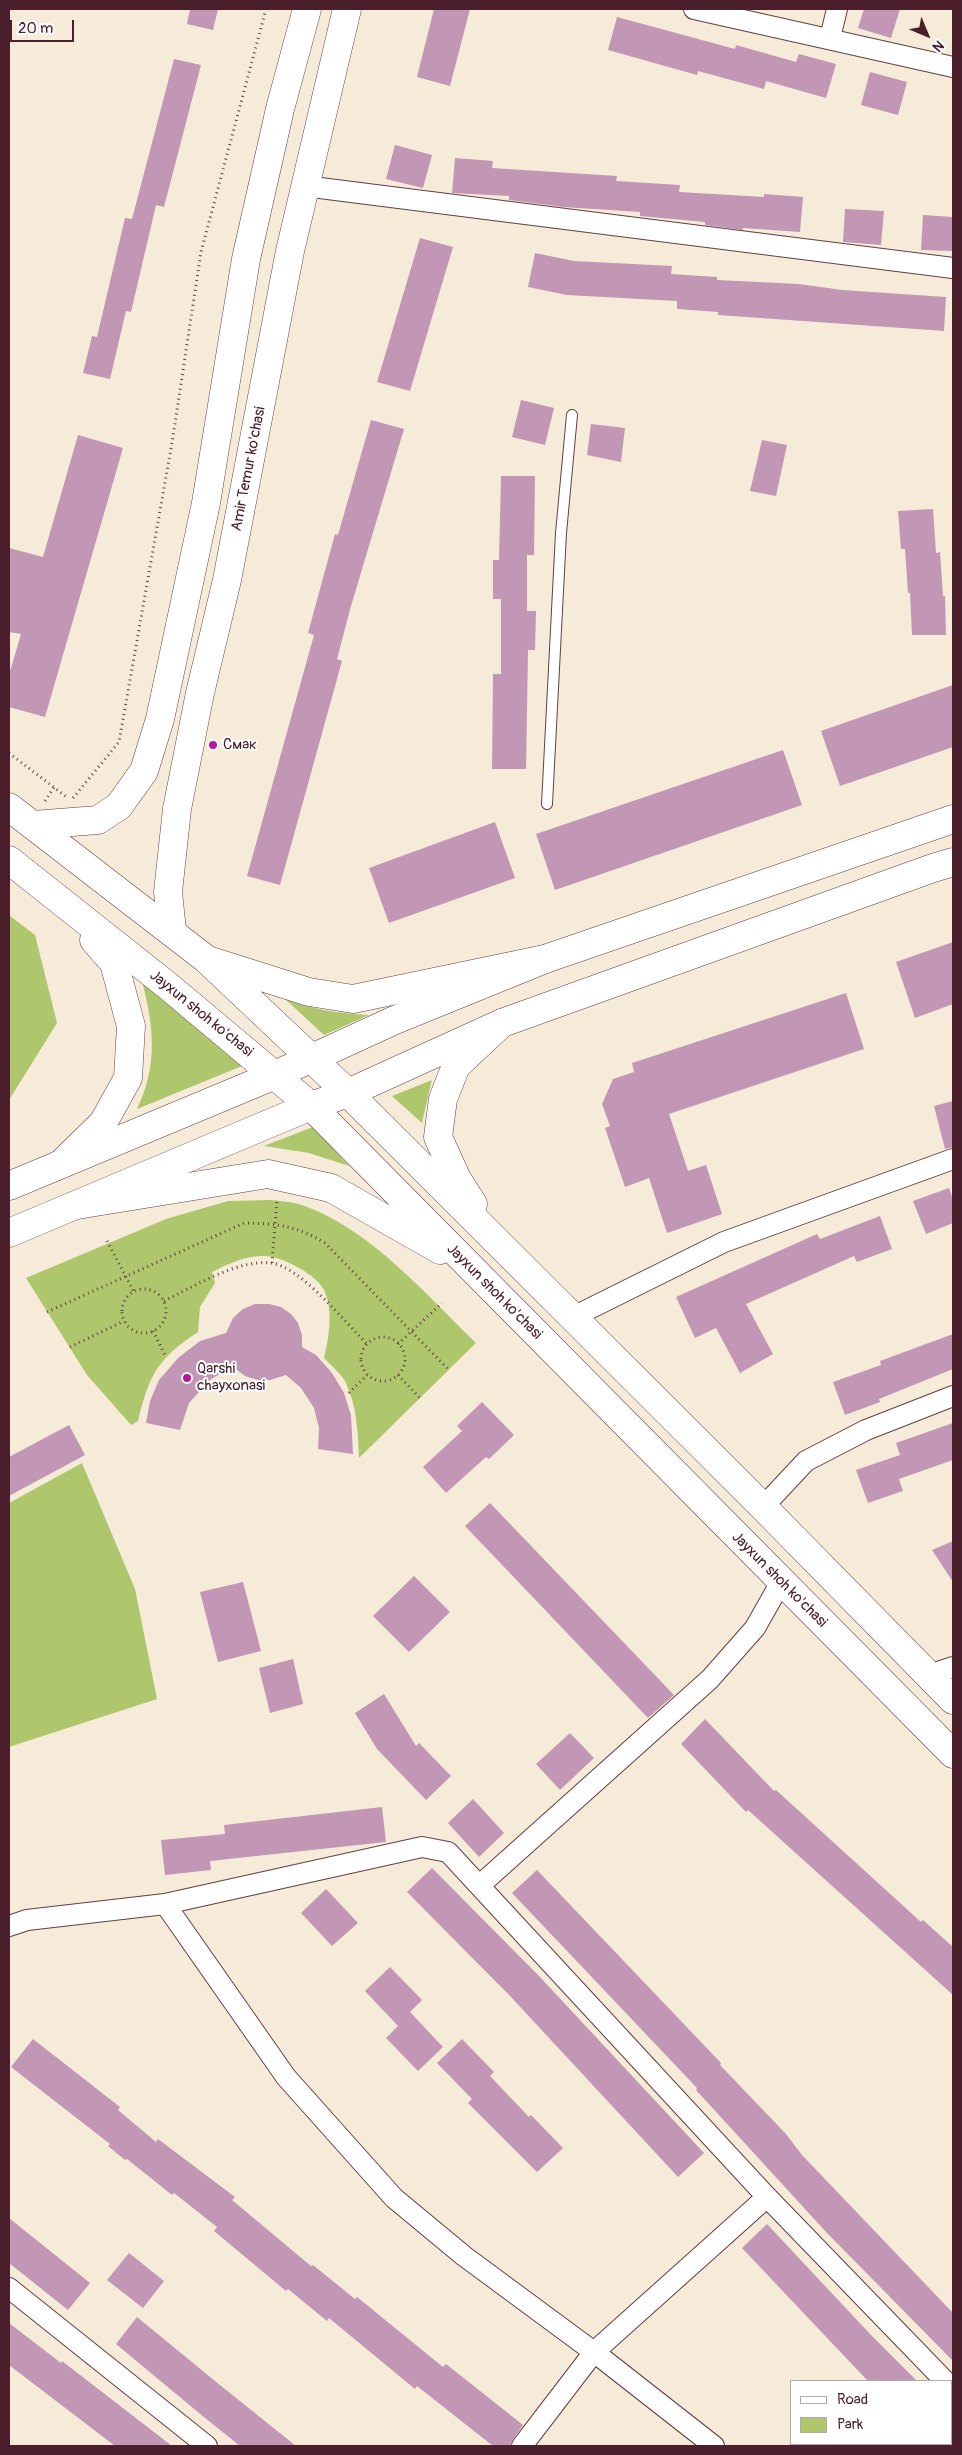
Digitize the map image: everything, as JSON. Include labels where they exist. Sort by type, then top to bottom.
[{"type":"main road","points":[[9,807],[39,813],[98,820],[118,806],[144,771],[160,718],[206,503],[246,259],[280,109],[306,9]]},
{"type":"main road","name":"Amir Temur ko'chasi","points":[[172,932],[168,892],[178,809],[200,694],[228,580],[304,186],[347,9]]},
{"type":"main road","points":[[39,813],[172,932],[206,959],[309,1059],[348,1093],[763,1507],[941,1671],[953,1700]]},
{"type":"main road","points":[[9,1186],[275,1075],[396,1020],[545,959],[953,820]]},
{"type":"main road","name":"Jayxun shoh ko'chasi","points":[[9,860],[58,897],[311,1106],[953,1754]]},
{"type":"main road","points":[[9,1234],[311,1106],[348,1093],[502,1023],[953,862]]},
{"type":"main road","points":[[58,897],[114,963],[131,1026],[128,1078],[103,1123],[61,1164]]},
{"type":"main road","points":[[206,959],[309,992],[353,999],[545,959]]},
{"type":"main road","points":[[498,1243],[457,1179],[438,1137],[443,1099],[456,1066],[502,1023]]},
{"type":"main road","points":[[77,1206],[268,1174],[331,1188],[470,1268]]},
{"type":"street","points":[[694,9],[953,67]]},
{"type":"street","points":[[830,38],[837,9]]},
{"type":"street","points":[[304,186],[953,268]]},
{"type":"street","points":[[573,1318],[724,1242],[953,1159]]},
{"type":"street","points":[[763,1507],[806,1461],[866,1430],[953,1396]]},
{"type":"street","points":[[480,1884],[710,1679],[755,1628],[781,1582]]},
{"type":"street","points":[[9,1926],[28,1920],[165,1904],[422,1847],[448,1852],[480,1884],[767,2197],[944,2380]]},
{"type":"street","points":[[165,1904],[286,2077],[394,2198],[464,2256],[594,2352],[714,2446]]},
{"type":"street","points":[[522,2446],[594,2352],[767,2197]]},
{"type":"street","points":[[9,2288],[207,2446]]},
{"type":"lane","points":[[547,804],[561,534],[572,415]]},
{"type":"path","points":[[9,753],[71,800],[119,742],[172,443],[201,252],[266,9]]},
{"type":"path","points":[[39,813],[54,787]]},
{"type":"path","points":[[272,1263],[277,1197]]},
{"type":"path","points":[[47,1312],[214,1234],[244,1223],[275,1224],[302,1230],[325,1244],[449,1370]]},
{"type":"path","points":[[107,1241],[134,1292]]},
{"type":"path","points":[[164,1301],[222,1274],[251,1264],[272,1263],[299,1276],[367,1344]]},
{"type":"path","points":[[147,1290],[154,1292],[164,1301],[166,1308],[163,1322],[153,1331],[138,1333],[131,1329],[124,1321],[122,1310],[124,1302],[134,1292],[147,1290]]},
{"type":"path","points":[[398,1344],[442,1303]]},
{"type":"path","points":[[70,1347],[124,1321]]},
{"type":"path","points":[[153,1331],[166,1357]]},
{"type":"path","points":[[386,1338],[398,1344],[404,1356],[402,1369],[398,1375],[384,1381],[377,1381],[367,1375],[361,1365],[361,1358],[367,1344],[372,1340],[386,1338]]},
{"type":"path","points":[[349,1393],[367,1375]]},
{"type":"path","points":[[398,1375],[420,1398]]},
{"type":"green space","points":[[9,915],[35,935],[57,1023],[9,1100]]},
{"type":"green space","points":[[142,981],[242,1066],[137,1109],[148,1077],[152,1046],[149,1014]]},
{"type":"green space","points":[[285,999],[326,1010],[369,1015],[324,1035]]},
{"type":"green space","points":[[432,1080],[422,1123],[392,1096]]},
{"type":"green space","points":[[313,1127],[349,1166],[309,1153],[264,1146]]},
{"type":"green space","points":[[271,1200],[302,1205],[327,1216],[374,1246],[417,1284],[476,1343],[359,1458],[356,1419],[349,1390],[343,1378],[324,1358],[329,1334],[330,1316],[325,1292],[315,1279],[299,1268],[280,1259],[257,1256],[237,1261],[212,1272],[215,1283],[200,1307],[198,1332],[184,1341],[164,1359],[151,1379],[138,1421],[131,1425],[87,1375],[26,1278],[166,1219],[228,1201]]},
{"type":"green space","points":[[82,1463],[135,1589],[157,1699],[9,1747],[9,1503]]},
{"type":"building","points":[[190,9],[218,9],[213,30],[187,24]]},
{"type":"building","points":[[434,9],[470,9],[450,86],[417,77]]},
{"type":"building","points":[[864,9],[900,9],[891,38],[858,28]]},
{"type":"building","points":[[617,17],[735,49],[736,45],[796,62],[799,54],[836,64],[826,98],[766,81],[764,89],[698,71],[697,75],[608,50]]},
{"type":"building","points":[[174,59],[201,65],[164,207],[156,205],[131,312],[126,311],[110,379],[83,373],[92,336],[97,337],[125,218],[132,219]]},
{"type":"building","points":[[870,72],[907,82],[898,115],[861,105]]},
{"type":"building","points":[[395,145],[432,155],[423,188],[386,179]]},
{"type":"building","points":[[455,158],[493,161],[492,168],[617,176],[616,181],[680,185],[679,192],[764,197],[764,194],[803,197],[800,232],[743,228],[743,230],[705,225],[705,222],[640,216],[640,212],[563,207],[509,200],[509,196],[452,193]]},
{"type":"building","points":[[845,209],[884,211],[881,245],[843,242]]},
{"type":"building","points":[[923,215],[953,217],[953,251],[921,250]]},
{"type":"building","points":[[420,238],[453,247],[410,391],[377,382]]},
{"type":"building","points":[[535,253],[574,261],[672,266],[671,274],[717,277],[717,280],[799,284],[842,290],[946,297],[944,331],[718,315],[718,312],[677,309],[677,301],[567,295],[528,287]]},
{"type":"building","points":[[521,400],[554,408],[545,445],[512,437]]},
{"type":"building","points":[[371,420],[404,429],[351,606],[337,659],[342,661],[280,885],[247,876],[314,635],[308,633],[335,534],[338,535]]},
{"type":"building","points":[[591,424],[625,428],[621,462],[587,455]]},
{"type":"building","points":[[78,435],[123,448],[45,717],[9,707],[9,675],[21,634],[9,632],[9,548],[43,557]]},
{"type":"building","points":[[762,440],[787,445],[776,496],[750,491]]},
{"type":"building","points":[[501,476],[535,476],[534,555],[527,555],[527,611],[536,611],[535,650],[528,650],[526,769],[492,769],[493,674],[501,674],[501,599],[493,599],[493,560],[499,560]]},
{"type":"building","points":[[933,509],[936,553],[940,552],[943,596],[945,596],[946,635],[912,635],[910,593],[908,593],[905,549],[901,549],[898,511]]},
{"type":"building","points":[[953,685],[953,747],[840,786],[821,731]]},
{"type":"building","points":[[783,750],[802,805],[555,890],[536,834]]},
{"type":"building","points":[[495,822],[515,878],[389,923],[369,868]]},
{"type":"building","points":[[953,942],[953,1004],[915,1018],[896,962]]},
{"type":"building","points":[[846,993],[864,1049],[669,1114],[688,1171],[706,1165],[722,1214],[667,1233],[649,1178],[625,1187],[605,1128],[610,1126],[602,1104],[613,1079],[634,1072],[632,1063]]},
{"type":"building","points":[[953,1101],[953,1147],[945,1149],[934,1106]]},
{"type":"building","points":[[949,1188],[953,1200],[953,1223],[926,1234],[913,1201]]},
{"type":"building","points":[[880,1216],[892,1249],[857,1262],[854,1256],[746,1304],[773,1354],[740,1373],[716,1328],[695,1338],[676,1297],[817,1234],[820,1239]]},
{"type":"building","name":"Qarshi chayxonasi","points":[[255,1304],[269,1304],[281,1307],[291,1314],[298,1323],[302,1335],[302,1347],[316,1355],[332,1373],[344,1393],[351,1415],[353,1454],[318,1449],[319,1428],[314,1408],[301,1388],[286,1375],[270,1380],[258,1380],[245,1376],[232,1366],[210,1380],[189,1403],[180,1430],[146,1423],[150,1401],[159,1380],[178,1358],[200,1341],[226,1333],[233,1318],[243,1309]]},
{"type":"building","points":[[953,1334],[953,1369],[879,1399],[880,1402],[845,1415],[833,1382],[881,1365],[880,1361]]},
{"type":"building","points":[[482,1402],[514,1435],[489,1459],[486,1457],[446,1493],[423,1467],[462,1431],[457,1426]]},
{"type":"building","points":[[953,1423],[953,1460],[899,1479],[903,1491],[868,1503],[856,1470],[900,1455],[896,1443]]},
{"type":"building","points":[[69,1425],[85,1455],[9,1496],[9,1457]]},
{"type":"building","points":[[490,1503],[674,1695],[648,1718],[465,1526]]},
{"type":"building","points":[[953,1541],[953,1582],[932,1550]]},
{"type":"building","points":[[414,1576],[450,1612],[409,1652],[373,1616]]},
{"type":"building","points":[[243,1582],[261,1651],[218,1662],[200,1592]]},
{"type":"building","points":[[293,1659],[303,1704],[270,1713],[259,1668]]},
{"type":"building","points":[[384,1694],[416,1746],[419,1743],[451,1776],[426,1800],[377,1749],[355,1713]]},
{"type":"building","points":[[705,1719],[774,1791],[776,1790],[921,1922],[923,1920],[953,1947],[953,1995],[748,1810],[746,1812],[681,1744]]},
{"type":"building","points":[[570,1733],[594,1758],[560,1790],[536,1764]]},
{"type":"building","points":[[473,1799],[504,1833],[479,1857],[448,1823]]},
{"type":"building","points":[[382,1807],[386,1842],[210,1861],[211,1870],[165,1875],[161,1840],[225,1834],[224,1825]]},
{"type":"building","points":[[432,1868],[539,1976],[704,2153],[678,2177],[511,1997],[407,1892]]},
{"type":"building","points":[[537,1870],[721,2063],[720,2065],[786,2134],[802,2155],[953,2313],[953,2361],[827,2233],[696,2090],[697,2088],[512,1893]]},
{"type":"building","points":[[326,1889],[358,1923],[332,1946],[301,1913]]},
{"type":"building","points":[[390,1967],[422,2000],[410,2012],[443,2047],[418,2071],[386,2038],[398,2026],[365,1991]]},
{"type":"building","points":[[33,2039],[120,2107],[118,2110],[156,2142],[158,2139],[235,2197],[232,2200],[311,2266],[313,2265],[355,2299],[357,2297],[443,2367],[446,2364],[523,2425],[510,2446],[493,2446],[417,2386],[415,2389],[329,2318],[327,2321],[288,2289],[286,2291],[214,2231],[217,2227],[174,2193],[172,2195],[127,2159],[125,2160],[108,2146],[110,2144],[11,2067]]},
{"type":"building","points":[[462,2039],[494,2072],[490,2076],[529,2117],[531,2115],[563,2148],[537,2172],[468,2103],[472,2099],[437,2063]]},
{"type":"building","points":[[9,2218],[90,2283],[68,2310],[9,2263]]},
{"type":"building","points":[[767,2224],[916,2380],[867,2380],[742,2248]]},
{"type":"building","points":[[129,2253],[164,2281],[143,2308],[107,2280]]},
{"type":"building","points":[[137,2317],[296,2446],[240,2446],[199,2413],[116,2344]]},
{"type":"building","points":[[9,2323],[61,2363],[62,2361],[172,2446],[115,2446],[9,2365]]},
{"type":"place","name":"Смак","points":[[213,745]]},
{"type":"place","name":"Qarshi chayxonasi","points":[[187,1378]]}]
